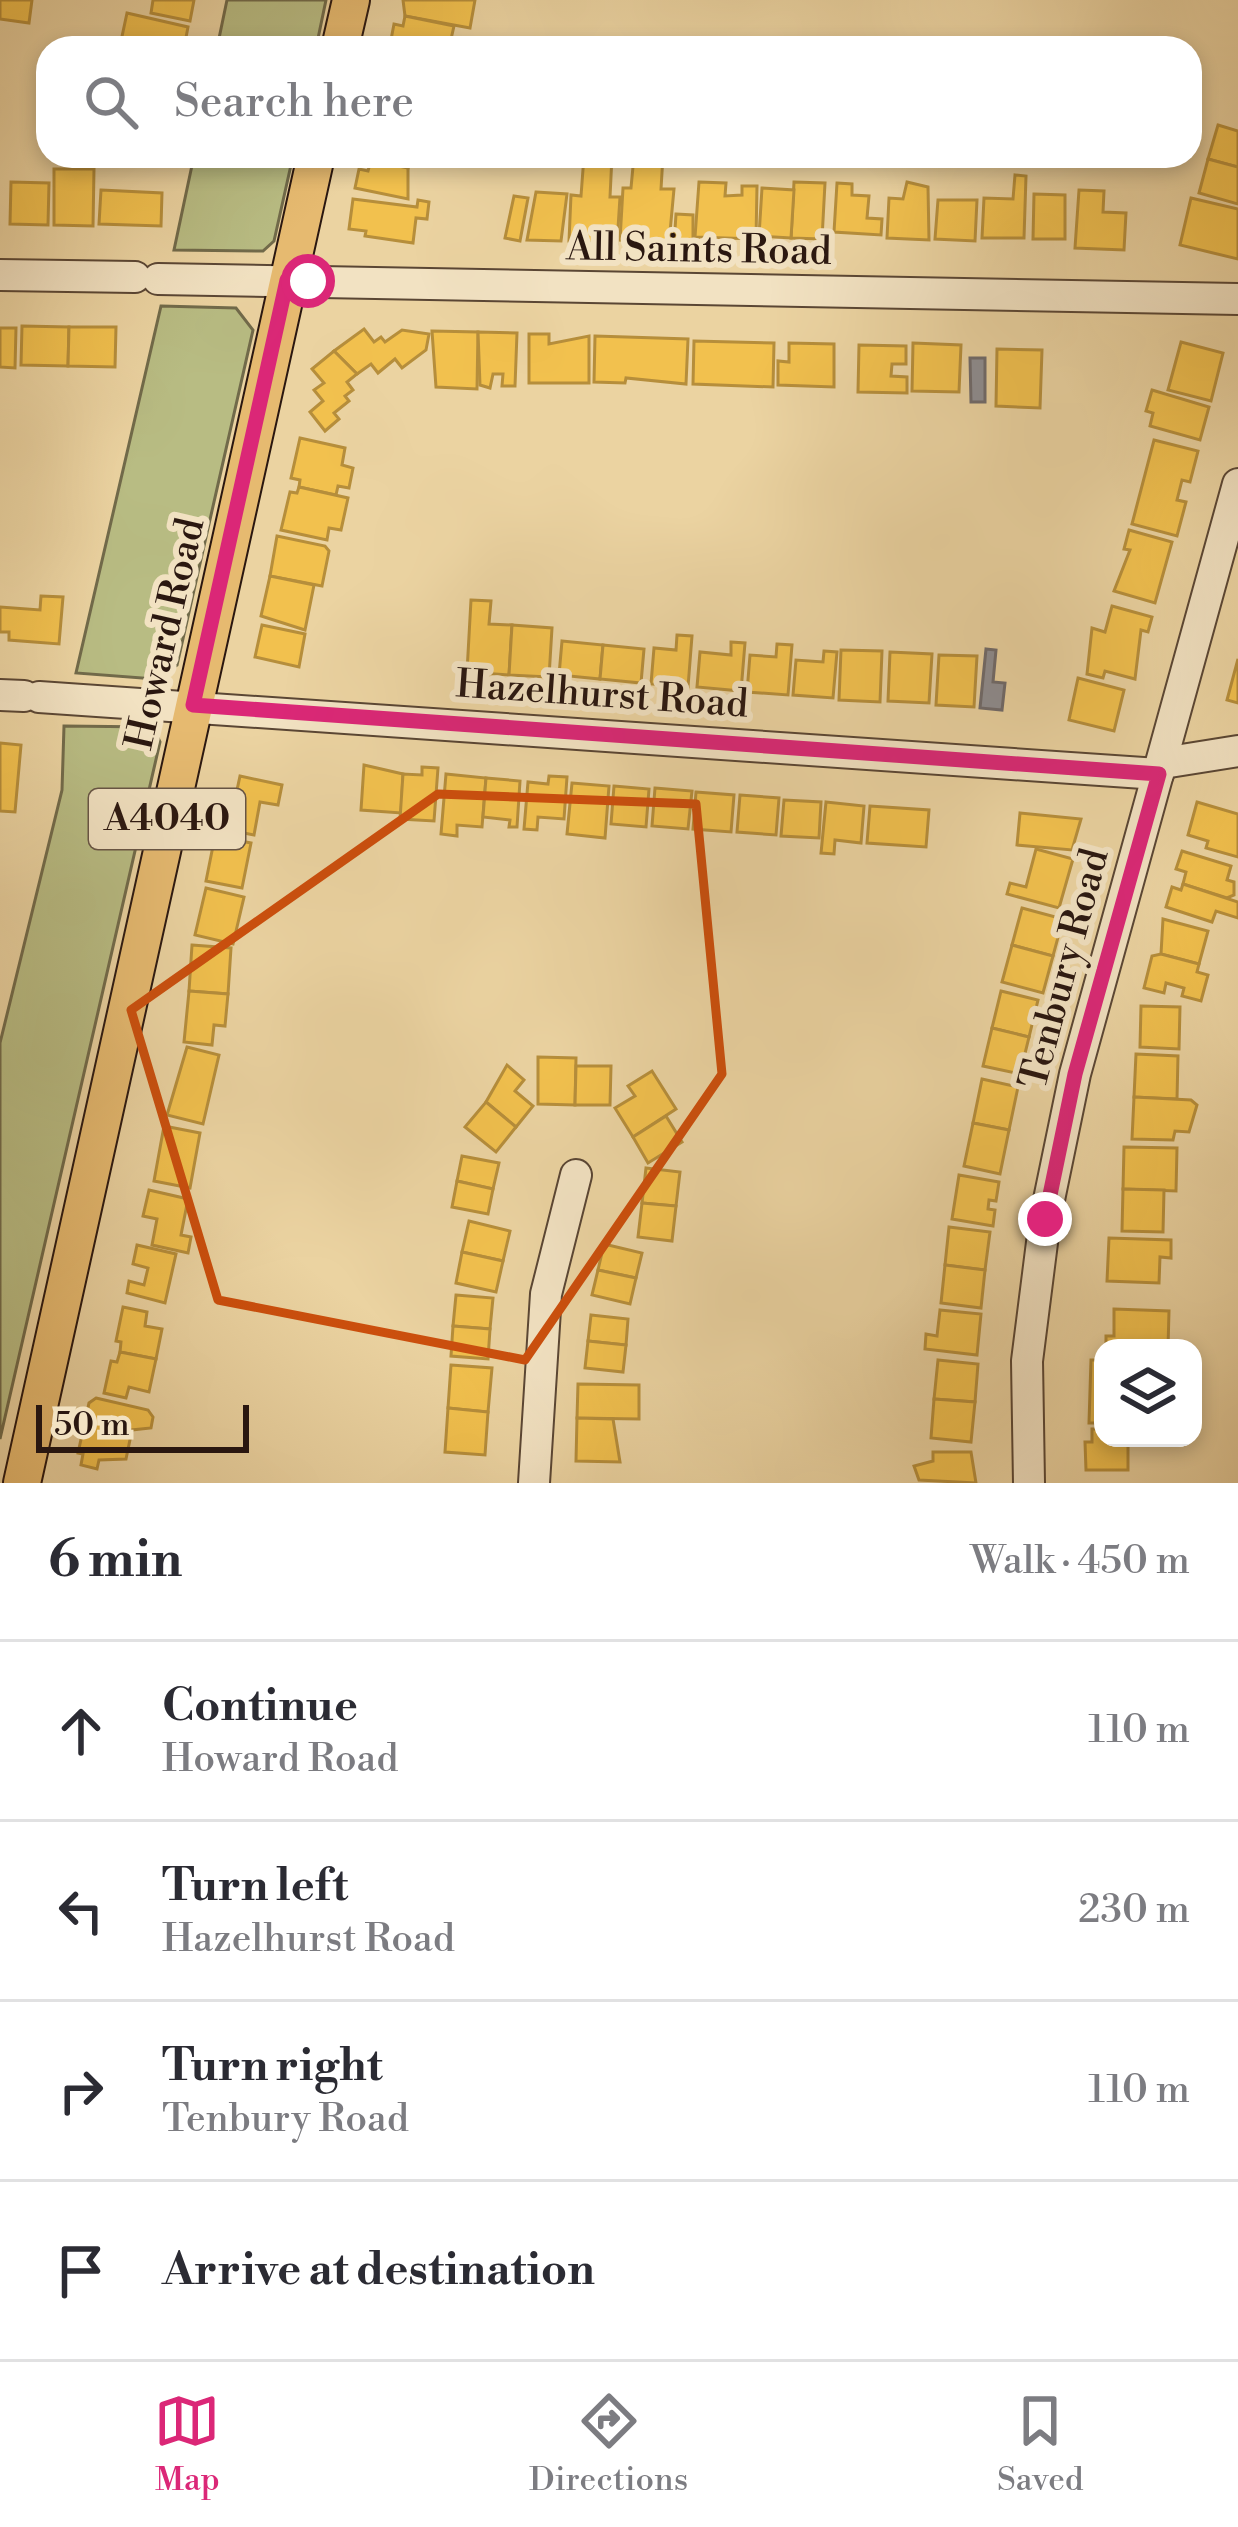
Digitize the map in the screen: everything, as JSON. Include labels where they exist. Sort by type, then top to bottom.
[{"type":"main road","points":[[343,36],[352,0]]},
{"type":"main road","name":"Howard Road","points":[[22,1483],[313,168]]},
{"type":"street","name":"All Saints Road","points":[[0,275],[1238,299]]},
{"type":"street","name":"Tenbury Road","points":[[1029,1483],[1027,1361],[1045,1219],[1075,1074],[1238,484]]},
{"type":"street","name":"Hazelhurst Road","points":[[21,696],[1161,769],[1238,751]]},
{"type":"street","points":[[534,1483],[547,1294],[576,1175]]},
{"type":"highlighted area","points":[[438,794],[696,804],[722,1074],[525,1360],[218,1300],[131,1010]]},
{"type":"green space","points":[[227,0],[326,0],[318,36],[220,36]]},
{"type":"green space","points":[[191,168],[290,168],[274,241],[263,251],[174,250]]},
{"type":"green space","points":[[161,306],[236,308],[253,330],[177,665],[155,679],[76,673]]},
{"type":"green space","points":[[64,726],[153,727],[160,742],[0,1439],[0,1043],[62,790]]},
{"type":"building: Homes","points":[[0,0],[32,0],[29,23],[0,19]]},
{"type":"building: Homes","points":[[153,0],[194,0],[190,21],[151,13]]},
{"type":"building: Homes","points":[[403,0],[475,0],[470,28],[405,16]]},
{"type":"building: Homes","points":[[127,13],[188,27],[186,36],[122,36]]},
{"type":"building: Homes","points":[[405,16],[454,26],[452,36],[392,36],[394,24],[403,26]]},
{"type":"building: Homes","points":[[1218,125],[1238,131],[1238,167],[1208,159]]},
{"type":"building: Homes","points":[[1208,159],[1238,167],[1238,204],[1199,193]]},
{"type":"building: Homes","points":[[408,168],[408,199],[355,188],[359,169]]},
{"type":"building: Homes","points":[[583,168],[611,168],[610,197],[620,197],[617,244],[569,241],[571,195],[581,196]]},
{"type":"building: Homes","points":[[633,168],[662,168],[661,189],[674,189],[669,243],[620,240],[623,188],[631,188]]},
{"type":"building: Homes","points":[[54,169],[94,169],[93,226],[54,225]]},
{"type":"building: Homes","points":[[1015,175],[1026,176],[1024,238],[982,238],[984,198],[1013,199]]},
{"type":"building: Homes","points":[[11,182],[49,183],[48,225],[10,224]]},
{"type":"building: Homes","points":[[699,182],[726,183],[725,196],[742,195],[742,186],[757,186],[756,239],[695,237]]},
{"type":"building: Homes","points":[[794,182],[825,183],[822,239],[791,238]]},
{"type":"building: Homes","points":[[907,182],[928,187],[929,240],[887,238],[889,198],[903,199]]},
{"type":"building: Homes","points":[[837,183],[852,184],[852,195],[869,196],[867,218],[882,219],[881,235],[834,232]]},
{"type":"building: Homes","points":[[762,188],[794,190],[791,238],[759,236]]},
{"type":"building: Homes","points":[[101,190],[162,193],[161,226],[99,224]]},
{"type":"building: Homes","points":[[1079,190],[1104,191],[1103,212],[1126,213],[1124,250],[1075,248]]},
{"type":"building: Homes","points":[[536,192],[567,194],[561,241],[527,240]]},
{"type":"building: Homes","points":[[1034,194],[1065,195],[1065,239],[1033,239]]},
{"type":"building: Homes","points":[[514,196],[528,198],[520,241],[505,238]]},
{"type":"building: Homes","points":[[1191,198],[1238,209],[1238,259],[1180,245]]},
{"type":"building: Homes","points":[[353,199],[417,207],[418,200],[429,202],[427,219],[416,218],[413,243],[365,236],[366,231],[349,229]]},
{"type":"building: Homes","points":[[938,200],[977,200],[975,241],[935,239]]},
{"type":"building: Homes","points":[[676,214],[693,215],[693,245],[674,245]]},
{"type":"building: Homes","points":[[22,326],[69,327],[68,366],[21,365]]},
{"type":"building: Homes","points":[[69,327],[116,327],[115,367],[68,366]]},
{"type":"building: Homes","points":[[0,328],[16,328],[15,368],[0,367]]},
{"type":"building: Homes","points":[[364,329],[374,342],[381,337],[385,342],[402,330],[429,334],[426,350],[402,368],[395,359],[378,373],[371,364],[357,374],[334,351]]},
{"type":"building: Homes","points":[[432,331],[478,332],[477,389],[436,387]]},
{"type":"building: Homes","points":[[478,332],[517,333],[515,386],[502,386],[503,374],[493,374],[490,388],[480,385]]},
{"type":"building: Homes","points":[[529,334],[549,334],[549,344],[589,336],[589,383],[529,383]]},
{"type":"building: Homes","points":[[595,336],[688,339],[686,384],[626,378],[625,383],[594,382]]},
{"type":"building: Homes","points":[[694,341],[774,343],[773,387],[693,384]]},
{"type":"building: Homes","points":[[1181,342],[1223,353],[1211,401],[1168,390]]},
{"type":"building: Homes","points":[[789,343],[834,344],[834,387],[778,385],[778,361],[789,362]]},
{"type":"building: Homes","points":[[913,343],[961,345],[959,392],[912,391]]},
{"type":"building: Homes","points":[[859,345],[906,346],[906,364],[892,364],[891,376],[907,377],[907,393],[858,392]]},
{"type":"building: Homes","points":[[997,349],[1042,350],[1040,408],[996,406]]},
{"type":"building: Homes","points":[[334,351],[357,374],[347,382],[353,390],[345,396],[349,401],[334,413],[339,419],[325,431],[310,412],[323,401],[314,390],[324,383],[312,369]]},
{"type":"building: Homes","points":[[1152,390],[1209,407],[1200,440],[1150,426],[1153,413],[1146,411]]},
{"type":"building: Homes","points":[[300,438],[345,448],[342,465],[353,468],[349,488],[338,486],[336,495],[299,487],[300,480],[291,478]]},
{"type":"building: Homes","points":[[1154,440],[1198,451],[1190,482],[1182,480],[1177,500],[1186,502],[1177,536],[1132,524]]},
{"type":"building: Homes","points":[[299,487],[348,498],[341,530],[329,528],[327,540],[281,530],[290,492],[297,493]]},
{"type":"building: Homes","points":[[1129,530],[1172,542],[1155,603],[1114,591],[1130,550],[1124,549]]},
{"type":"building: Homes","points":[[277,536],[325,546],[329,551],[322,586],[270,576]]},
{"type":"building: Homes","points":[[270,576],[314,585],[305,630],[261,616]]},
{"type":"building: Homes","points":[[41,596],[63,597],[59,644],[9,640],[9,632],[0,632],[0,607],[40,610]]},
{"type":"building: Homes","points":[[471,600],[491,601],[489,624],[512,625],[509,675],[467,672]]},
{"type":"building: Homes","points":[[1112,606],[1152,617],[1148,632],[1141,630],[1135,679],[1105,671],[1103,678],[1087,674],[1092,628],[1105,632]]},
{"type":"building: Homes","points":[[262,625],[305,634],[299,667],[255,657]]},
{"type":"building: Homes","points":[[512,625],[552,628],[549,677],[509,675]]},
{"type":"building: Homes","points":[[677,635],[692,636],[688,687],[651,684],[654,648],[676,650]]},
{"type":"building: Homes","points":[[562,641],[603,645],[600,679],[559,675]]},
{"type":"building: Homes","points":[[731,642],[745,643],[741,691],[697,687],[700,652],[731,655]]},
{"type":"building: Homes","points":[[777,644],[792,645],[788,695],[747,692],[750,655],[776,657]]},
{"type":"building: Homes","points":[[603,645],[644,649],[641,683],[600,679]]},
{"type":"building: Homes","points":[[841,650],[882,651],[880,702],[839,700]]},
{"type":"building: Homes","points":[[824,651],[837,652],[833,698],[793,695],[796,660],[823,662]]},
{"type":"building: Homes","points":[[890,652],[932,654],[929,703],[888,701]]},
{"type":"building: Homes","points":[[939,655],[977,656],[974,707],[936,705]]},
{"type":"building: Homes","points":[[1238,659],[1238,703],[1227,700]]},
{"type":"building: Homes","points":[[1078,678],[1124,690],[1114,731],[1069,720]]},
{"type":"building: Homes","points":[[0,743],[21,745],[15,812],[0,811]]},
{"type":"building: Homes","points":[[364,765],[403,774],[401,813],[361,810]]},
{"type":"building: Homes","points":[[422,767],[438,768],[434,821],[400,819],[403,774],[422,775]]},
{"type":"building: Homes","points":[[446,774],[486,778],[482,827],[457,825],[457,836],[441,834]]},
{"type":"building: Homes","points":[[240,776],[282,785],[278,805],[260,802],[254,835],[218,828],[224,801],[234,804]]},
{"type":"building: Homes","points":[[549,776],[567,777],[564,819],[538,817],[537,830],[524,829],[528,782],[548,784]]},
{"type":"building: Homes","points":[[486,778],[520,781],[517,827],[509,827],[510,820],[483,817]]},
{"type":"building: Homes","points":[[572,783],[609,786],[605,838],[567,834]]},
{"type":"building: Homes","points":[[614,786],[649,789],[646,827],[611,824]]},
{"type":"building: Homes","points":[[655,788],[692,791],[688,829],[652,826]]},
{"type":"building: Homes","points":[[696,792],[734,795],[731,832],[693,829]]},
{"type":"building: Homes","points":[[740,795],[779,798],[776,835],[737,832]]},
{"type":"building: Homes","points":[[784,800],[821,802],[819,838],[781,836]]},
{"type":"building: Homes","points":[[826,802],[864,806],[861,843],[835,840],[834,854],[821,853]]},
{"type":"building: Homes","points":[[1197,802],[1238,814],[1238,857],[1206,848],[1208,841],[1188,835]]},
{"type":"building: Homes","points":[[870,806],[929,810],[926,847],[867,843]]},
{"type":"building: Homes","points":[[1020,813],[1081,819],[1072,850],[1017,845]]},
{"type":"building: Homes","points":[[215,836],[251,843],[242,888],[206,881]]},
{"type":"building: Homes","points":[[1036,849],[1073,859],[1059,908],[1007,894],[1010,883],[1026,887]]},
{"type":"building: Homes","points":[[1182,851],[1231,866],[1227,880],[1234,882],[1234,895],[1227,898],[1183,884],[1186,872],[1176,869]]},
{"type":"building: Homes","points":[[1183,884],[1238,902],[1238,918],[1216,911],[1212,922],[1166,907],[1172,887],[1181,890]]},
{"type":"building: Homes","points":[[206,888],[244,897],[233,944],[195,935]]},
{"type":"building: Homes","points":[[1022,908],[1063,919],[1053,956],[1012,945]]},
{"type":"building: Homes","points":[[1163,919],[1208,931],[1199,964],[1161,954]]},
{"type":"building: Homes","points":[[192,945],[231,948],[228,994],[189,991]]},
{"type":"building: Homes","points":[[1012,945],[1053,956],[1043,993],[1002,982]]},
{"type":"building: Homes","points":[[1152,956],[1199,964],[1197,972],[1208,975],[1201,1001],[1182,996],[1184,988],[1166,983],[1164,993],[1144,988]]},
{"type":"building: Homes","points":[[189,991],[228,994],[225,1026],[214,1025],[212,1045],[184,1042]]},
{"type":"building: Homes","points":[[1001,991],[1038,1000],[1029,1037],[992,1028]]},
{"type":"building: Homes","points":[[1141,1006],[1180,1007],[1179,1049],[1140,1047]]},
{"type":"building: Homes","points":[[992,1028],[1029,1037],[1020,1074],[983,1066]]},
{"type":"building: Homes","points":[[187,1047],[219,1055],[203,1124],[167,1115]]},
{"type":"building: Homes","points":[[1136,1054],[1178,1056],[1177,1099],[1134,1097]]},
{"type":"building: Homes","points":[[538,1057],[576,1058],[575,1105],[538,1104]]},
{"type":"building: Homes","points":[[507,1065],[524,1080],[515,1091],[533,1106],[516,1127],[486,1102]]},
{"type":"building: Homes","points":[[576,1066],[611,1066],[610,1105],[575,1105]]},
{"type":"building: Homes","points":[[652,1071],[676,1109],[633,1137],[615,1108],[635,1096],[628,1086]]},
{"type":"building: Homes","points":[[982,1079],[1018,1087],[1009,1130],[973,1123]]},
{"type":"building: Homes","points":[[1134,1097],[1191,1100],[1197,1105],[1189,1132],[1175,1131],[1173,1140],[1132,1139]]},
{"type":"building: Homes","points":[[486,1102],[516,1127],[496,1152],[465,1127]]},
{"type":"building: Homes","points":[[666,1116],[682,1142],[648,1163],[633,1137]]},
{"type":"building: Homes","points":[[973,1123],[1009,1130],[1000,1174],[964,1166]]},
{"type":"building: Homes","points":[[164,1126],[200,1133],[190,1188],[154,1181]]},
{"type":"building: Homes","points":[[1124,1147],[1177,1148],[1176,1191],[1123,1189]]},
{"type":"building: Homes","points":[[462,1156],[499,1163],[493,1189],[457,1181]]},
{"type":"building: Homes","points":[[646,1168],[680,1172],[676,1206],[642,1203]]},
{"type":"building: Homes","points":[[959,1175],[999,1182],[996,1201],[989,1200],[988,1209],[995,1210],[993,1226],[952,1219]]},
{"type":"building: Homes","points":[[457,1181],[493,1189],[488,1214],[452,1207]]},
{"type":"building: Homes","points":[[1123,1189],[1164,1190],[1163,1232],[1122,1231]]},
{"type":"building: Homes","points":[[149,1190],[188,1199],[181,1235],[191,1237],[188,1253],[152,1245],[157,1219],[143,1216]]},
{"type":"building: Homes","points":[[642,1203],[676,1206],[672,1241],[638,1237]]},
{"type":"building: Homes","points":[[469,1221],[510,1231],[503,1261],[462,1252]]},
{"type":"building: Homes","points":[[949,1227],[990,1232],[985,1270],[945,1265]]},
{"type":"building: Homes","points":[[1109,1238],[1171,1240],[1171,1258],[1160,1257],[1159,1283],[1107,1281]]},
{"type":"building: Homes","points":[[604,1244],[642,1253],[636,1278],[598,1270]]},
{"type":"building: Homes","points":[[137,1245],[176,1254],[165,1303],[127,1293],[129,1281],[144,1285],[148,1268],[133,1264]]},
{"type":"building: Homes","points":[[462,1252],[503,1261],[496,1292],[456,1283]]},
{"type":"building: Homes","points":[[945,1265],[985,1270],[981,1308],[941,1303]]},
{"type":"building: Homes","points":[[598,1270],[636,1278],[630,1304],[592,1295]]},
{"type":"building: Homes","points":[[456,1295],[493,1298],[490,1329],[453,1326]]},
{"type":"building: Homes","points":[[123,1307],[147,1312],[145,1326],[162,1329],[156,1359],[120,1352],[121,1342],[116,1341]]},
{"type":"building: Homes","points":[[1114,1309],[1169,1311],[1168,1339],[1106,1339],[1114,1336]]},
{"type":"building: Homes","points":[[940,1310],[981,1314],[977,1355],[925,1349],[926,1334],[937,1336]]},
{"type":"building: Homes","points":[[591,1315],[628,1319],[626,1345],[588,1341]]},
{"type":"building: Homes","points":[[453,1326],[490,1329],[488,1359],[451,1356]]},
{"type":"building: Homes","points":[[588,1341],[626,1345],[623,1372],[585,1368]]},
{"type":"building: Homes","points":[[120,1352],[156,1359],[149,1392],[129,1387],[126,1398],[104,1393],[111,1361],[117,1362]]},
{"type":"building: Homes","points":[[938,1360],[978,1364],[975,1402],[934,1399]]},
{"type":"building: Homes","points":[[1091,1360],[1094,1360],[1094,1423],[1089,1423]]},
{"type":"building: Homes","points":[[451,1365],[492,1368],[488,1412],[448,1408]]},
{"type":"building: Homes","points":[[578,1384],[639,1385],[639,1419],[577,1418]]},
{"type":"building: Homes","points":[[96,1398],[148,1410],[153,1417],[151,1428],[132,1430],[126,1459],[99,1460],[97,1469],[81,1465],[83,1454],[78,1453],[89,1403]]},
{"type":"building: Homes","points":[[934,1399],[975,1402],[971,1442],[931,1438]]},
{"type":"building: Homes","points":[[448,1408],[488,1412],[485,1455],[445,1452]]},
{"type":"building: Homes","points":[[577,1418],[613,1419],[620,1462],[576,1461]]},
{"type":"building: Homes","points":[[1094,1429],[1094,1447],[1128,1447],[1128,1470],[1086,1470],[1085,1442],[1092,1442]]},
{"type":"building: Homes","points":[[933,1452],[971,1452],[976,1483],[919,1480],[914,1466],[933,1461]]},
{"type":"building: Industry","points":[[970,358],[985,358],[985,402],[971,402]]},
{"type":"building: Industry","points":[[986,649],[996,650],[993,682],[1005,683],[1002,710],[980,708]]},
{"type":"route","points":[[308,281],[287,280],[193,705],[1159,774],[1075,1074],[1045,1219]]}]
